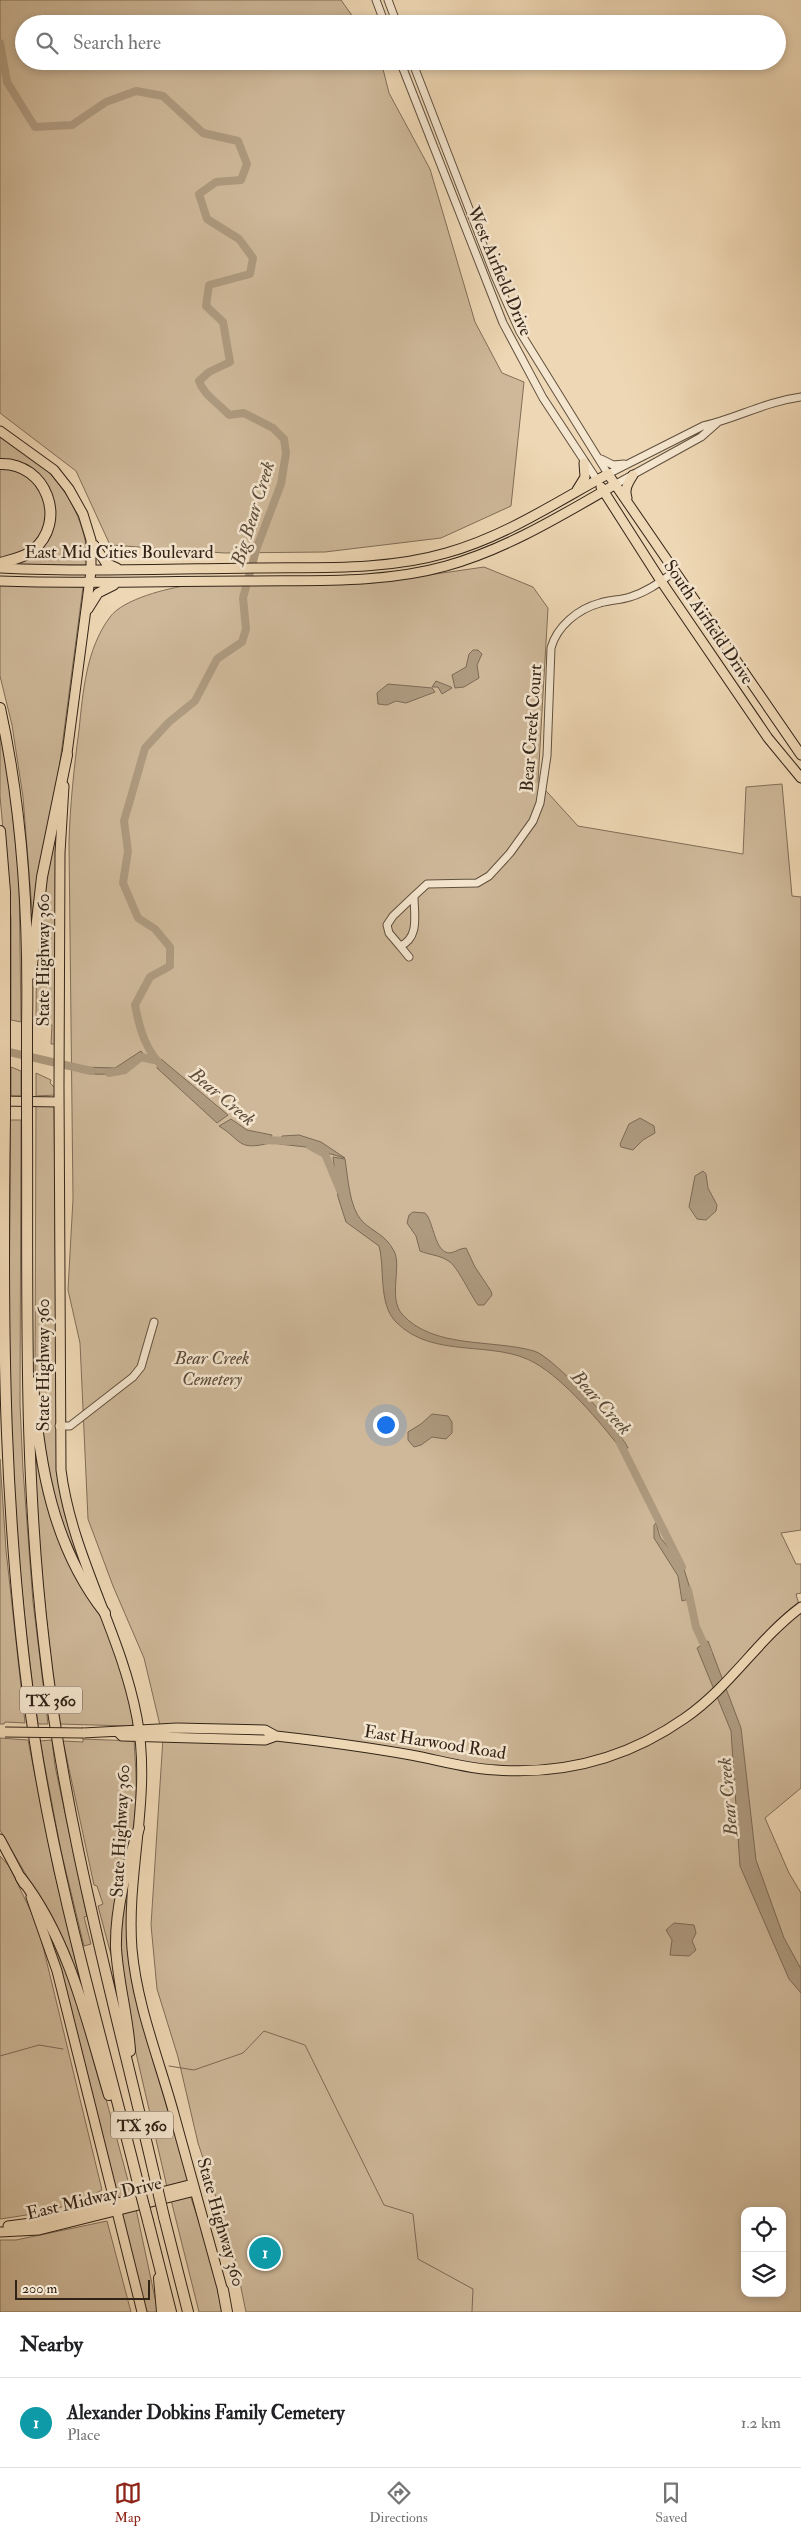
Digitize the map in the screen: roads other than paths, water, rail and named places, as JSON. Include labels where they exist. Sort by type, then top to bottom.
[{"type":"highway","points":[[0,464],[18,466],[36,477],[44,486],[51,508],[48,529],[39,545],[25,556],[0,563]]},
{"type":"highway","name":"TX 360","points":[[0,708],[21,840],[26,923],[28,992],[27,1348],[32,1513],[48,1678],[75,1834],[164,2217],[188,2312]]},
{"type":"highway","points":[[28,992],[35,956],[42,876],[67,755]]},
{"type":"highway","name":"TX 360","points":[[0,830],[5,892],[6,1448],[12,1550],[22,1650],[40,1773],[58,1862],[171,2312]]},
{"type":"highway","points":[[0,975],[5,995]]},
{"type":"highway","points":[[0,1157],[4,1141]]},
{"type":"highway","points":[[27,1348],[32,1363],[39,1447],[53,1512],[78,1568],[95,1600],[105,1613]]},
{"type":"highway","points":[[131,2075],[129,2044],[118,1966],[116,1930],[129,1860],[140,1828]]},
{"type":"highway","points":[[21,1878],[37,1899],[56,1937],[85,2013],[118,2122],[127,2140]]},
{"type":"highway","points":[[159,2264],[159,2296],[162,2312]]},
{"type":"highway","points":[[178,2270],[194,2312]]},
{"type":"highway","points":[[223,2290],[228,2312]]},
{"type":"main road","name":"State Highway 360","points":[[0,431],[54,470],[69,489],[78,506],[91,540],[90,582],[67,755],[60,853],[59,1426],[61,1470],[69,1519],[126,1669],[139,1733],[142,1783],[132,1920],[134,1970],[145,2018],[223,2290]]},
{"type":"main road","points":[[573,495],[585,477],[584,463]]},
{"type":"main road","name":"East Mid Cities Boulevard","points":[[0,568],[91,571],[381,565],[431,557],[499,534],[573,495],[608,474]]},
{"type":"main road","name":"South Airfield Drive","points":[[608,474],[801,755]]},
{"type":"main road","points":[[629,503],[626,493],[633,475]]},
{"type":"main road","name":"South Airfield Drive","points":[[596,480],[661,582],[782,756],[801,778]]},
{"type":"main road","name":"East Mid Cities Boulevard","points":[[0,581],[307,580],[400,576],[448,565],[506,544],[577,508],[616,484]]},
{"type":"main road","points":[[577,508],[596,501],[614,508]]},
{"type":"main road","points":[[91,540],[97,553],[110,566],[145,570]]},
{"type":"main road","points":[[87,611],[94,598],[104,589],[125,582]]},
{"type":"main road","points":[[782,756],[794,747]]},
{"type":"main road","points":[[0,1101],[60,1102]]},
{"type":"main road","name":"East Harwood Road","points":[[3,1732],[118,1732],[122,1736],[139,1733],[265,1740],[276,1736],[353,1745],[494,1770],[534,1771],[568,1769],[598,1762],[624,1753],[656,1738],[701,1706],[772,1631],[801,1608]]},
{"type":"main road","points":[[0,1839],[21,1878],[44,1931],[57,1971],[142,2312]]},
{"type":"main road","name":"East Midway Drive","points":[[0,2232],[39,2230],[116,2207],[194,2187]]},
{"type":"main road","name":"East Midway Drive","points":[[0,2227],[46,2221],[116,2207]]},
{"type":"street","points":[[376,0],[382,15]]},
{"type":"street","points":[[388,0],[394,15]]},
{"type":"street","name":"West Airfield Drive","points":[[403,70],[494,302],[524,365],[596,480]]},
{"type":"street","name":"West Airfield Drive","points":[[416,70],[495,276],[520,332],[608,474]]},
{"type":"street","points":[[608,474],[680,436],[765,404],[801,397]]},
{"type":"street","points":[[616,484],[701,437],[718,423]]},
{"type":"street","points":[[597,456],[613,465],[629,463]]},
{"type":"street","name":"Bear Creek Court","points":[[409,957],[389,933],[387,926],[393,916],[427,884],[476,883],[483,881],[510,854],[533,821],[540,803],[546,777],[551,648],[556,635],[562,627],[591,606],[631,597],[661,582],[674,572]]},
{"type":"street","points":[[400,946],[408,942],[414,932],[414,896]]},
{"type":"street","points":[[59,1426],[70,1426],[133,1378],[140,1367],[154,1322]]},
{"type":"waterway","name":"Big Bear Creek","points":[[0,43],[7,82],[35,127],[72,125],[106,102],[136,91],[163,96],[203,133],[238,141],[247,164],[241,180],[216,182],[199,194],[207,219],[239,239],[253,258],[250,274],[209,285],[206,306],[223,322],[230,362],[209,372],[199,381],[208,395],[229,415],[244,413],[273,428],[284,439],[286,453],[281,484],[257,547],[243,598],[246,629],[242,642],[217,659],[195,701],[169,722],[145,748],[124,821],[128,851],[123,883],[138,918],[155,929],[170,947],[170,966],[150,977],[135,1005],[145,1040],[153,1056],[166,1070]]},
{"type":"waterway","points":[[0,1050],[91,1071]]},
{"type":"waterway","points":[[109,1073],[125,1070],[141,1057],[154,1060]]},
{"type":"waterway","name":"Bear Creek","points":[[261,1140],[290,1141]]},
{"type":"waterway","name":"Bear Creek","points":[[310,1146],[325,1154],[340,1190]]},
{"type":"waterway","name":"Bear Creek","points":[[619,1441],[682,1567]]},
{"type":"waterway","name":"Bear Creek","points":[[688,1590],[696,1627],[708,1653]]},
{"type":"waterway","points":[[169,2066],[194,2070],[243,2053],[264,2031],[305,2045],[384,2205],[413,2214],[418,2259],[473,2289],[472,2312]]},
{"type":"waterway","points":[[0,2056],[39,2045],[63,2049]]},
{"type":"place","name":"Alexander Dobkins Family Cemetery","points":[[265,2253]]},
{"type":"park label","name":"Bear Creek Cemetery","points":[[212,1368]]}]
